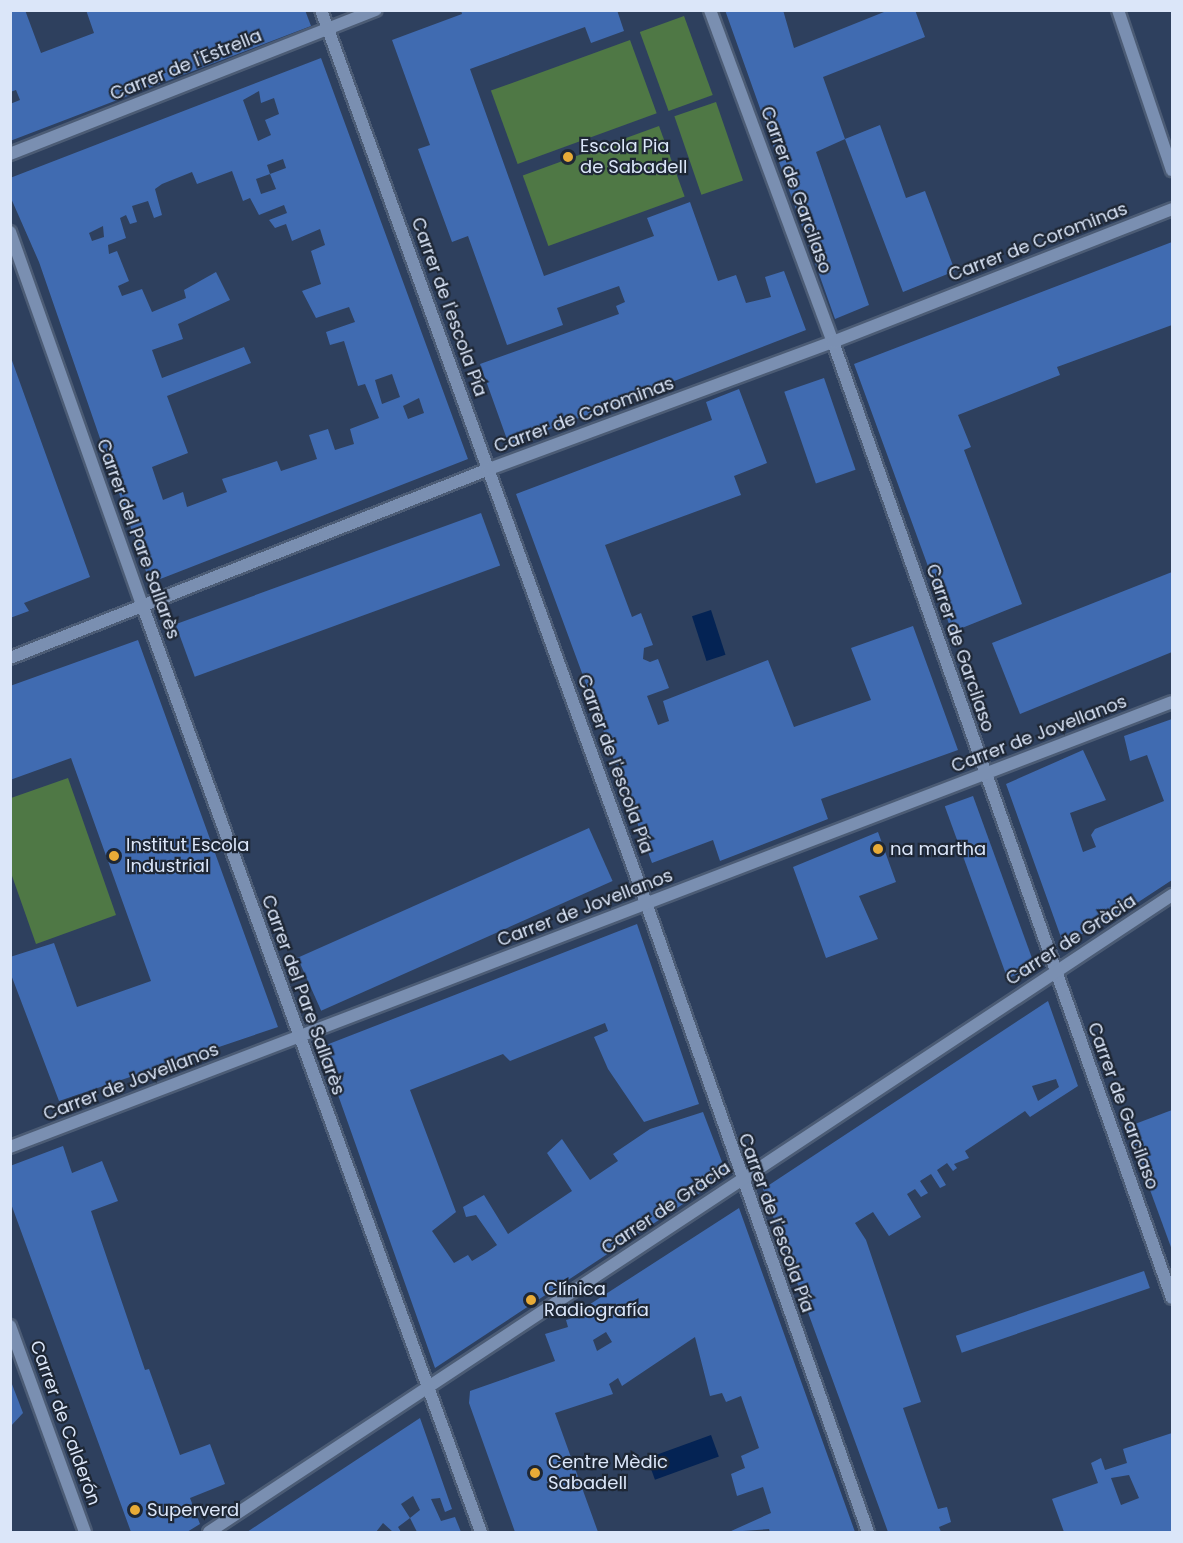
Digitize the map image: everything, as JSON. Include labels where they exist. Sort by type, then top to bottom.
[{"type":"street","name":"Carrer de l'escola Pía","points":[[321,10],[646,903],[868,1533]]},
{"type":"street","name":"Carrer de l'Estrella","points":[[10,154],[376,10]]},
{"type":"street","name":"Carrer de Garcilaso","points":[[710,10],[833,342],[1173,1298]]},
{"type":"street","points":[[1118,10],[1173,170]]},
{"type":"street","name":"Carrer de Corominas","points":[[10,658],[489,469],[833,342],[1173,209]]},
{"type":"street","name":"Carrer del Pare Sallarès","points":[[10,232],[142,607],[481,1533]]},
{"type":"street","name":"Carrer de Jovellanos","points":[[10,1147],[1173,702]]},
{"type":"street","name":"Carrer de Gràcia","points":[[209,1533],[1173,895]]},
{"type":"street","name":"Carrer de Calderón","points":[[10,1326],[85,1533]]},
{"type":"green space","points":[[684,16],[713,95],[669,111],[640,32]]},
{"type":"green space","points":[[630,40],[657,113],[518,164],[491,91]]},
{"type":"green space","points":[[716,102],[743,180],[701,195],[674,116]]},
{"type":"green space","points":[[659,126],[685,196],[548,246],[523,176]]},
{"type":"green space","points":[[68,778],[116,915],[36,944],[11,873],[11,798]]},
{"type":"water","points":[[711,610],[726,655],[707,661],[692,616]]},
{"type":"water","points":[[711,1435],[719,1457],[655,1480],[647,1458]]},
{"type":"building","points":[[10,10],[25,10],[41,53],[94,33],[86,10],[305,10],[311,26],[10,141],[10,104],[20,100],[16,90],[10,92]]},
{"type":"building","points":[[461,10],[617,10],[624,31],[591,43],[585,27],[470,69],[544,276],[654,236],[647,218],[690,202],[718,281],[736,275],[746,303],[771,297],[765,277],[784,271],[806,330],[509,445],[480,364],[619,314],[616,306],[625,302],[619,286],[557,308],[563,325],[507,345],[468,236],[452,242],[418,149],[430,145],[392,40],[462,14]]},
{"type":"building","points":[[725,10],[783,10],[794,48],[889,10],[915,10],[925,37],[823,77],[845,139],[816,152],[869,305],[835,319]]},
{"type":"building","points":[[321,58],[468,459],[150,583],[39,262],[10,196],[10,178]],"holes":[[[259,91],[261,103],[274,98],[279,114],[265,120],[271,135],[258,141],[243,100]],[[283,159],[286,168],[270,174],[267,165]],[[232,171],[243,201],[250,198],[259,215],[284,205],[287,213],[269,220],[275,228],[286,224],[292,241],[320,229],[325,245],[311,251],[321,284],[302,291],[316,318],[349,307],[355,322],[326,332],[330,345],[344,341],[358,386],[365,384],[379,418],[350,429],[354,444],[335,450],[328,429],[309,435],[317,459],[281,471],[277,461],[222,479],[227,492],[187,507],[183,492],[163,500],[152,467],[188,453],[167,396],[251,363],[244,347],[162,378],[152,350],[183,339],[178,324],[230,300],[216,272],[184,290],[186,298],[152,312],[142,289],[122,296],[118,286],[129,281],[117,251],[109,254],[108,245],[126,238],[120,218],[126,215],[130,224],[137,222],[132,206],[148,201],[154,218],[162,215],[155,189],[192,172],[197,184]],[[270,174],[276,189],[261,194],[256,179]],[[103,226],[104,237],[92,241],[89,233]],[[392,374],[400,397],[382,404],[375,380]],[[419,398],[424,413],[408,419],[403,406]]]},
{"type":"building","points":[[880,125],[906,198],[925,191],[955,271],[903,292],[845,139]]},
{"type":"building","points":[[1172,242],[1172,325],[1057,367],[1060,375],[958,415],[971,447],[964,450],[1022,604],[952,632],[854,364]]},
{"type":"building","points":[[10,355],[90,577],[24,603],[29,611],[10,618]]},
{"type":"building","points":[[824,378],[856,470],[816,483],[784,392]]},
{"type":"building","points":[[739,389],[767,463],[734,476],[741,495],[605,545],[632,617],[641,613],[653,645],[644,648],[643,659],[650,662],[658,659],[669,688],[647,696],[658,725],[669,721],[663,701],[768,660],[794,727],[871,700],[851,648],[913,626],[958,750],[821,799],[828,819],[720,861],[713,840],[652,863],[516,494],[712,420],[706,402]]},
{"type":"building","points":[[481,513],[500,566],[195,677],[176,624]]},
{"type":"building","points":[[1172,572],[1172,652],[1020,714],[992,643]]},
{"type":"building","name":"Institut Escola Industrial","points":[[138,640],[278,1027],[59,1101],[10,972],[10,957],[54,943],[77,1007],[151,981],[71,758],[10,780],[10,686]]},
{"type":"building","points":[[1172,719],[1172,880],[1111,920],[1063,943],[1006,784],[1083,750],[1106,800],[1070,813],[1083,852],[1096,847],[1091,835],[1095,829],[1164,801],[1147,755],[1130,761],[1124,736]]},
{"type":"building","points":[[973,796],[1036,968],[1007,978],[945,806]]},
{"type":"building","points":[[589,828],[613,881],[321,1011],[298,958]]},
{"type":"building","points":[[878,832],[896,882],[859,896],[878,939],[826,958],[793,867]]},
{"type":"building","points":[[637,924],[699,1104],[644,1122],[608,1069],[594,1037],[608,1031],[605,1023],[510,1061],[503,1054],[410,1090],[456,1212],[432,1231],[454,1263],[468,1255],[472,1261],[497,1245],[476,1215],[466,1217],[463,1207],[484,1195],[508,1234],[572,1191],[547,1153],[562,1139],[590,1180],[618,1161],[613,1154],[650,1129],[703,1112],[727,1175],[435,1368],[321,1047]]},
{"type":"building","points":[[1048,1001],[1078,1086],[1030,1117],[1025,1111],[965,1151],[969,1158],[954,1164],[957,1168],[953,1171],[947,1163],[937,1170],[946,1185],[940,1188],[931,1174],[920,1181],[928,1193],[921,1197],[915,1189],[907,1194],[921,1217],[889,1236],[873,1212],[855,1223],[866,1240],[921,1402],[903,1408],[938,1509],[947,1507],[951,1522],[939,1527],[941,1532],[888,1532],[763,1189]],"holes":[[[1056,1079],[1059,1087],[1038,1101],[1032,1086]]]},
{"type":"building","points":[[1172,1110],[1172,1250],[1127,1127]]},
{"type":"building","points":[[63,1146],[72,1173],[102,1161],[118,1201],[91,1211],[145,1370],[149,1369],[180,1455],[210,1444],[225,1484],[190,1498],[200,1524],[187,1532],[131,1532],[10,1201],[10,1166]]},
{"type":"building","points":[[739,1208],[855,1532],[770,1532],[769,1529],[729,1532],[771,1513],[763,1487],[737,1496],[731,1474],[745,1468],[741,1456],[759,1448],[741,1396],[726,1402],[722,1393],[710,1396],[695,1337],[622,1386],[618,1378],[609,1384],[613,1394],[555,1413],[598,1532],[515,1532],[469,1403],[470,1391],[555,1361],[545,1334],[568,1327],[566,1320],[583,1315],[581,1310]],"holes":[[[606,1332],[612,1342],[597,1351],[593,1340]]]},
{"type":"building","points":[[1144,1271],[1150,1288],[962,1353],[956,1336]]},
{"type":"building","points":[[10,1379],[23,1413],[10,1427]]},
{"type":"building","points":[[420,1418],[452,1509],[445,1512],[440,1498],[431,1499],[441,1521],[455,1517],[461,1532],[417,1532],[410,1518],[398,1527],[401,1532],[393,1532],[383,1523],[376,1532],[247,1532]],"holes":[[[413,1496],[420,1510],[410,1518],[401,1504]]]},
{"type":"building","points":[[1172,1433],[1172,1532],[1064,1532],[1052,1499],[1098,1483],[1091,1463],[1101,1458],[1105,1470],[1127,1463],[1123,1449]],"holes":[[[1129,1475],[1139,1498],[1121,1505],[1111,1478]]]},
{"type":"place","name":"Escola Pia de Sabadell","points":[[568,157]]},
{"type":"place","name":"na martha","points":[[878,849]]},
{"type":"place","name":"Institut Escola Industrial","points":[[114,856]]},
{"type":"place","name":"Clínica Radiografía","points":[[531,1300]]},
{"type":"place","name":"Centre Mèdic Sabadell","points":[[535,1473]]},
{"type":"place","name":"Superverd","points":[[135,1510]]}]
